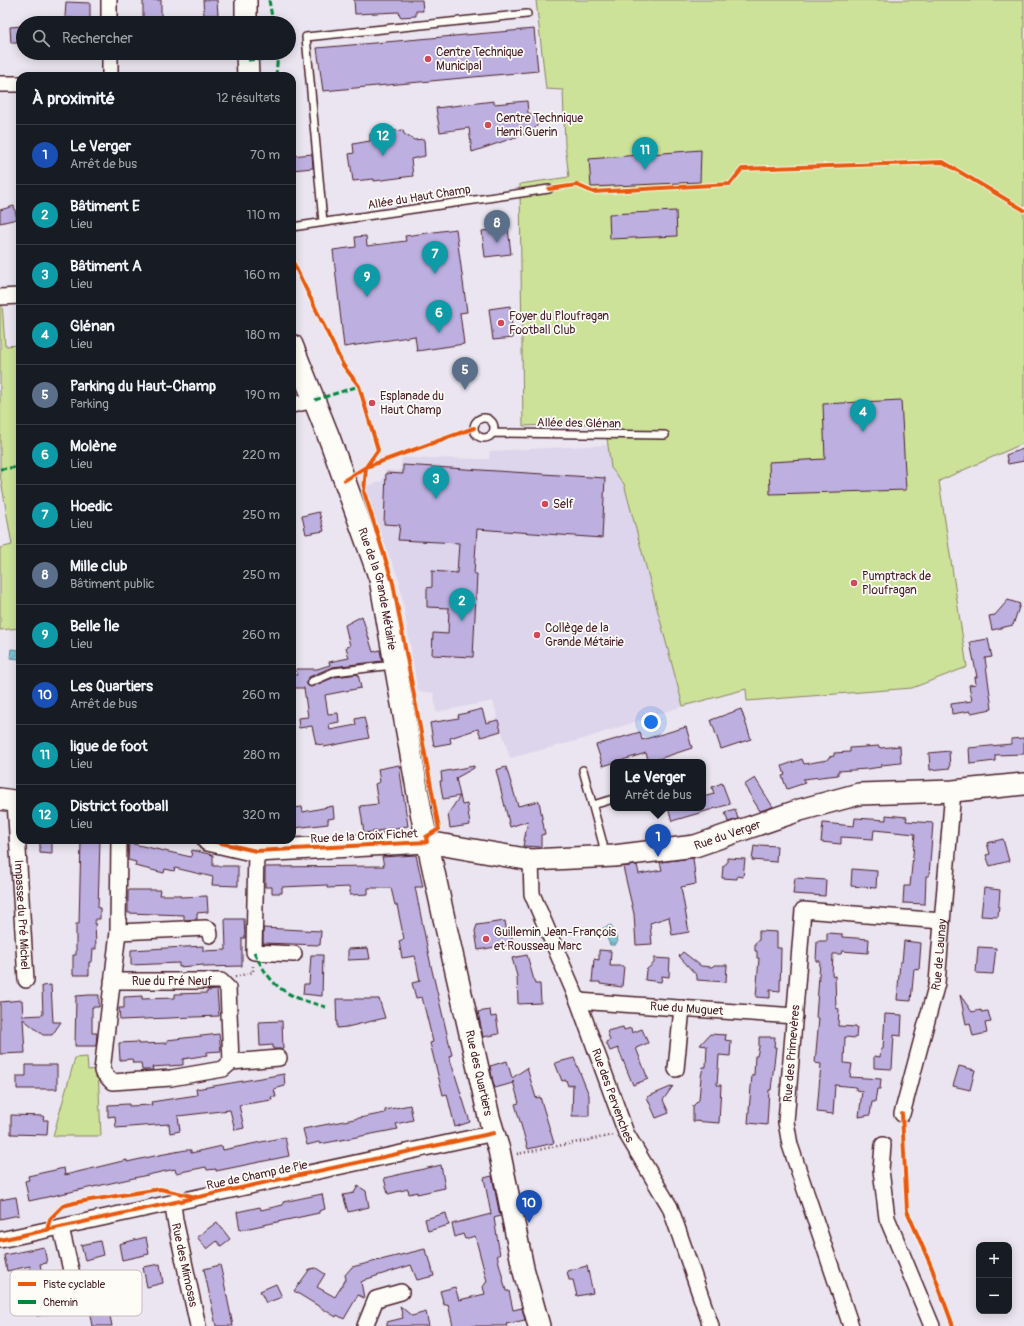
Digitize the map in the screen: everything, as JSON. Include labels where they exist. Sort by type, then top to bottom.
[{"type":"main road","points":[[246,0],[246,16]]},
{"type":"main road","points":[[248,60],[248,72]]},
{"type":"main road","name":"Rue de la Grande Métairie","points":[[296,355],[315,400],[380,579],[427,842]]},
{"type":"main road","name":"Rue du Verger","points":[[427,842],[531,860],[603,857],[695,846],[800,810],[859,794],[953,791],[1024,784]]},
{"type":"main road","name":"Rue de la Croix Fichet","points":[[225,844],[256,851],[427,842]]},
{"type":"main road","name":"Rue des Quartiers","points":[[427,842],[494,1134],[501,1157],[523,1268],[539,1326]]},
{"type":"street","points":[[109,0],[109,16]]},
{"type":"street","points":[[110,60],[110,72]]},
{"type":"street","points":[[0,84],[16,84]]},
{"type":"street","points":[[0,297],[16,296]]},
{"type":"street","points":[[296,404],[315,400]]},
{"type":"street","name":"Rue de Launay","points":[[902,1114],[937,983],[953,791]]},
{"type":"street","name":"Impasse du Pré Michel","points":[[12,801],[26,980]]},
{"type":"street","points":[[119,844],[118,932],[102,1071],[112,1082],[171,1078],[223,1069],[231,1062],[279,1058]]},
{"type":"street","points":[[256,851],[254,952],[294,954]]},
{"type":"street","name":"Rue des Pervenches","points":[[531,860],[532,894],[578,1001],[626,1133],[670,1208],[711,1326]]},
{"type":"street","name":"Rue des Primevères","points":[[850,1326],[790,1144],[786,1122],[803,910],[942,921]]},
{"type":"street","points":[[118,932],[206,928],[209,930],[210,935]]},
{"type":"street","name":"Rue du Pré Neuf","points":[[112,981],[221,981],[228,988],[231,1062]]},
{"type":"street","name":"Rue du Muguet","points":[[578,1001],[795,1016]]},
{"type":"street","points":[[676,1069],[682,1008]]},
{"type":"street","name":"Rue de Champ de Pie","points":[[0,1240],[494,1134]]},
{"type":"street","points":[[883,1145],[881,1170],[887,1218],[932,1326]]},
{"type":"street","name":"Rue des Mimosas","points":[[173,1204],[198,1326]]},
{"type":"street","points":[[61,1228],[71,1270]]},
{"type":"street","points":[[365,1326],[376,1299],[401,1292]]},
{"type":"lane","points":[[323,222],[306,37],[527,14]]},
{"type":"lane","name":"Allée du Haut Champ","points":[[296,226],[549,189]]},
{"type":"lane","name":"Allée des Glénan","points":[[493,433],[665,435]]},
{"type":"lane","points":[[311,682],[334,672],[395,665]]},
{"type":"lane","points":[[583,770],[603,844],[603,857]]},
{"type":"lane","points":[[593,805],[610,800]]},
{"type":"path","points":[[221,981],[253,972],[254,952]]},
{"type":"path","points":[[501,1157],[626,1133]]},
{"type":"shaded area","name":"Collège de la Grande Métairie","points":[[608,445],[611,468],[624,484],[683,706],[583,739],[510,758],[493,701],[436,712],[434,693],[418,691],[399,579],[383,540],[365,487],[382,481],[386,470],[400,471],[402,458],[489,459],[490,451]]},
{"type":"green space","points":[[536,0],[1024,0],[1024,443],[939,481],[967,667],[912,688],[747,701],[746,689],[683,706],[624,484],[611,468],[605,423],[523,426],[520,184],[569,177],[565,145],[563,90],[546,89]]},
{"type":"green space","points":[[0,301],[2,303],[5,346],[16,345],[16,628],[0,630],[0,548],[12,545],[0,474]]},
{"type":"green space","points":[[87,1057],[88,1070],[98,1069],[101,1136],[53,1136],[75,1058]]},
{"type":"water","points":[[11,649],[16,650],[16,659],[10,658]]},
{"type":"water","points":[[611,925],[618,941],[615,945],[610,945],[603,928]]},
{"type":"building","points":[[143,0],[161,0],[161,16],[143,16]]},
{"type":"building","points":[[203,0],[217,0],[218,15],[204,15]]},
{"type":"building","points":[[354,0],[422,0],[423,11],[416,11],[416,16],[400,17],[399,12],[355,14]]},
{"type":"building","points":[[66,2],[90,3],[90,16],[65,16]]},
{"type":"building","points":[[10,27],[16,27],[16,43],[11,43]]},
{"type":"building","name":"Centre Technique Municipal","points":[[534,29],[538,71],[323,91],[317,48]]},
{"type":"building","name":"Centre Technique Henri Guerin","points":[[494,101],[494,104],[527,101],[528,113],[537,116],[537,126],[531,132],[472,152],[469,128],[440,132],[436,108]]},
{"type":"building","points":[[403,130],[404,134],[414,140],[424,139],[425,156],[411,159],[413,176],[374,181],[374,179],[353,181],[349,154],[354,153],[353,144],[370,141],[370,134]]},
{"type":"building","points":[[701,150],[700,182],[591,187],[589,159]]},
{"type":"building","points":[[312,154],[313,168],[296,170],[296,156]]},
{"type":"building","points":[[14,206],[16,219],[0,223],[0,210]]},
{"type":"building","points":[[676,211],[677,236],[610,239],[609,214]]},
{"type":"building","points":[[508,228],[511,254],[485,257],[482,231]]},
{"type":"building","points":[[456,229],[467,312],[460,313],[464,344],[417,351],[415,336],[344,347],[333,250],[356,247],[355,237],[366,236],[367,246],[406,241],[405,236]]},
{"type":"building","name":"Foyer du Ploufragan Football Club","points":[[510,306],[513,338],[493,340],[489,309]]},
{"type":"building","points":[[901,400],[906,490],[770,494],[769,462],[825,459],[823,404]]},
{"type":"building","points":[[1023,449],[1024,461],[1008,464],[1006,455]]},
{"type":"building","points":[[403,465],[605,478],[602,538],[477,529],[474,574],[477,574],[473,657],[432,655],[433,633],[448,634],[449,608],[427,607],[427,588],[432,587],[432,571],[457,573],[459,543],[398,540],[400,525],[384,524],[386,473],[403,474]]},
{"type":"building","points":[[319,512],[324,531],[306,534],[302,516]]},
{"type":"building","points":[[1008,600],[1020,604],[1013,625],[992,630],[989,616],[995,615]]},
{"type":"building","points":[[362,616],[373,652],[380,650],[382,661],[332,667],[309,677],[306,682],[308,686],[311,687],[335,677],[358,674],[361,688],[325,695],[328,714],[338,713],[339,722],[329,724],[330,730],[356,725],[355,719],[364,717],[369,738],[324,747],[323,745],[316,744],[312,726],[299,728],[298,718],[308,717],[304,688],[296,688],[296,669],[317,669],[330,665],[329,662],[349,658],[346,647],[350,646],[345,625]]},
{"type":"building","points":[[988,639],[992,657],[985,658],[992,709],[971,713],[970,711],[952,714],[951,704],[972,701],[969,685],[976,684],[975,677],[977,677],[970,642]]},
{"type":"building","points":[[482,709],[486,723],[498,720],[501,731],[481,737],[478,729],[450,738],[451,743],[434,746],[430,723],[459,718],[458,715]]},
{"type":"building","points":[[741,709],[751,739],[721,749],[711,720]]},
{"type":"building","points":[[686,727],[692,748],[658,759],[648,759],[646,753],[626,759],[610,759],[610,764],[603,766],[596,745],[640,732],[642,740]]},
{"type":"building","points":[[1024,738],[1024,754],[995,755],[995,761],[970,764],[969,748],[1011,744],[1011,739]]},
{"type":"building","points":[[879,746],[880,748],[900,746],[901,763],[881,765],[881,767],[867,769],[838,771],[838,775],[803,779],[805,783],[787,789],[782,776],[785,775],[782,766],[802,759],[804,764],[827,760],[829,757],[834,756],[834,753],[850,752],[850,748]]},
{"type":"building","points":[[949,751],[950,768],[930,770],[929,753]]},
{"type":"building","points":[[399,765],[408,826],[364,833],[360,806],[378,804],[375,784],[380,782],[378,769]]},
{"type":"building","points":[[474,766],[474,768],[456,778],[460,796],[443,799],[440,781],[442,781],[441,772]]},
{"type":"building","points":[[506,767],[518,806],[539,801],[545,834],[541,835],[541,847],[523,846],[528,821],[510,827],[496,770]]},
{"type":"building","points":[[755,778],[773,807],[760,811],[744,785]]},
{"type":"building","points":[[722,783],[730,804],[672,821],[669,811],[706,811],[706,796],[714,794],[712,787]]},
{"type":"building","points":[[460,796],[462,805],[467,804],[470,825],[450,828],[448,814]]},
{"type":"building","points":[[333,806],[334,818],[328,819],[328,824],[296,828],[296,808],[302,807],[303,812]]},
{"type":"building","points":[[735,809],[738,819],[728,822],[725,812]]},
{"type":"building","points":[[886,815],[907,817],[906,821],[933,823],[929,876],[926,876],[925,904],[903,903],[904,886],[910,886],[915,834],[874,830],[873,839],[841,837],[841,844],[821,842],[823,823],[854,826],[855,818],[886,820]]},
{"type":"building","points":[[1003,839],[1009,861],[990,866],[986,855],[990,854],[987,843]]},
{"type":"building","points":[[40,844],[52,844],[52,854],[40,853]]},
{"type":"building","points":[[81,844],[100,844],[98,908],[100,908],[100,919],[95,919],[96,949],[93,949],[92,962],[89,962],[89,975],[73,975],[73,955],[76,955],[76,924],[79,924]]},
{"type":"building","points":[[129,844],[191,857],[192,850],[213,855],[213,866],[238,866],[238,886],[212,885],[213,877],[175,868],[174,871],[165,869],[164,873],[135,866],[136,862],[128,860]]},
{"type":"building","points":[[759,845],[777,846],[776,862],[752,860],[754,846],[759,847]]},
{"type":"building","points":[[416,855],[423,887],[415,887],[431,966],[452,1055],[449,1056],[470,1122],[455,1127],[447,1094],[443,1095],[430,1043],[433,1042],[422,997],[416,998],[412,983],[420,981],[415,956],[402,958],[399,941],[404,939],[397,905],[395,905],[391,888],[368,888],[368,894],[350,895],[350,887],[327,888],[327,885],[282,887],[282,893],[272,893],[272,887],[265,887],[265,867],[384,866],[382,857]]},
{"type":"building","points":[[693,858],[696,884],[681,887],[689,932],[672,935],[669,917],[650,923],[652,944],[636,945],[634,914],[623,867],[637,865],[639,874],[662,870],[660,862]]},
{"type":"building","points":[[727,858],[745,859],[743,877],[737,876],[737,879],[722,878],[723,866],[727,863]]},
{"type":"building","points":[[852,869],[877,871],[876,888],[851,886]]},
{"type":"building","points":[[795,878],[826,880],[825,896],[793,894]]},
{"type":"building","points":[[984,888],[1000,890],[998,917],[981,916]]},
{"type":"building","points":[[128,890],[160,890],[159,895],[180,895],[180,897],[207,896],[208,912],[197,913],[197,919],[184,920],[184,915],[128,913]]},
{"type":"building","points":[[225,919],[244,919],[245,938],[242,938],[242,966],[204,967],[204,965],[179,967],[179,963],[131,965],[131,950],[203,946],[203,951],[226,950]]},
{"type":"building","points":[[505,921],[507,933],[511,932],[513,944],[478,950],[475,931],[477,925]]},
{"type":"building","points":[[263,928],[321,931],[320,945],[263,943]]},
{"type":"building","points":[[759,931],[777,932],[777,948],[781,948],[780,991],[770,990],[770,998],[756,997],[759,958],[757,958],[757,951],[755,951],[755,943],[759,940]]},
{"type":"building","points":[[827,933],[842,934],[842,937],[869,939],[868,953],[842,951],[841,954],[833,954],[832,975],[835,976],[836,1008],[839,1009],[838,1026],[857,1027],[856,1038],[845,1037],[844,1063],[852,1064],[850,1077],[881,1079],[880,1089],[877,1089],[875,1102],[872,1102],[870,1115],[859,1117],[862,1091],[856,1090],[856,1087],[835,1085],[833,1114],[817,1112],[821,1064],[815,1063],[819,1018],[816,1018],[820,961],[816,961],[817,941],[827,941]]},
{"type":"building","points":[[904,941],[921,943],[919,970],[914,969],[911,1001],[897,1000],[900,962],[902,962]]},
{"type":"building","points":[[978,947],[996,948],[993,974],[976,973]]},
{"type":"building","points":[[368,948],[370,959],[348,960],[348,949]]},
{"type":"building","points":[[599,950],[611,951],[610,966],[624,966],[622,987],[600,984],[600,982],[592,982],[594,959],[599,960]]},
{"type":"building","points":[[683,952],[701,966],[712,967],[714,965],[727,965],[726,982],[697,980],[697,976],[679,956]]},
{"type":"building","points":[[311,955],[323,955],[322,996],[303,994],[304,984],[309,984]]},
{"type":"building","points":[[527,955],[535,984],[540,984],[541,1003],[518,1004],[517,976],[512,958]]},
{"type":"building","points":[[654,958],[670,959],[669,977],[662,976],[661,982],[645,980],[646,970],[654,963]]},
{"type":"building","points":[[51,985],[53,1022],[61,1022],[52,1035],[43,1035],[23,1019],[25,1053],[0,1054],[0,1002],[22,1000],[23,1016],[43,1015],[42,986]]},
{"type":"building","points":[[217,990],[219,1016],[120,1020],[119,1008],[124,1008],[124,997],[142,996],[142,999],[175,998],[175,994],[207,993],[207,991]]},
{"type":"building","points":[[99,995],[99,1007],[92,1007],[92,1033],[97,1033],[96,1046],[75,1046],[76,996]]},
{"type":"building","points":[[960,995],[972,1012],[981,1010],[981,1012],[988,1011],[991,1022],[985,1023],[987,1033],[973,1036],[970,1023],[966,1024]]},
{"type":"building","points":[[336,999],[379,999],[385,1018],[337,1028]]},
{"type":"building","points":[[490,1010],[491,1017],[496,1016],[499,1034],[483,1037],[478,1012]]},
{"type":"building","points":[[885,1014],[902,1015],[901,1036],[894,1035],[892,1069],[874,1068],[874,1056],[880,1057],[881,1049],[883,1049]]},
{"type":"building","points":[[282,1021],[283,1049],[273,1049],[273,1045],[260,1046],[259,1022]]},
{"type":"building","points":[[623,1027],[624,1030],[631,1028],[632,1033],[642,1029],[648,1043],[636,1048],[648,1079],[633,1085],[618,1048],[610,1051],[606,1042],[610,1040],[607,1031]]},
{"type":"building","points":[[219,1034],[221,1051],[207,1052],[207,1055],[183,1059],[183,1065],[152,1067],[153,1070],[142,1070],[141,1063],[133,1063],[132,1059],[120,1060],[119,1043],[167,1043],[167,1040]]},
{"type":"building","points":[[710,1034],[726,1035],[725,1040],[731,1041],[730,1056],[719,1055],[717,1085],[721,1085],[719,1123],[693,1121],[693,1106],[699,1100],[703,1067],[706,1067],[707,1046],[700,1045]]},
{"type":"building","points":[[759,1037],[775,1037],[774,1047],[776,1047],[771,1090],[769,1090],[767,1125],[748,1123],[752,1075],[754,1075],[755,1056],[757,1056],[759,1047]]},
{"type":"building","points":[[574,1058],[589,1095],[589,1116],[572,1116],[573,1084],[568,1086],[566,1080],[562,1081],[555,1063]]},
{"type":"building","points":[[507,1061],[512,1078],[527,1068],[536,1098],[540,1097],[554,1143],[528,1149],[515,1104],[519,1103],[513,1081],[513,1083],[495,1088],[493,1082],[490,1066]]},
{"type":"building","points":[[26,1065],[57,1065],[57,1089],[17,1089],[17,1076],[26,1076]]},
{"type":"building","points":[[959,1066],[975,1070],[970,1090],[953,1086]]},
{"type":"building","points":[[284,1074],[285,1086],[274,1089],[276,1097],[271,1097],[272,1100],[239,1105],[244,1128],[235,1130],[230,1110],[178,1116],[180,1131],[170,1133],[169,1124],[116,1128],[115,1116],[108,1117],[108,1105],[152,1105],[151,1102],[197,1095],[196,1089]]},
{"type":"building","points":[[673,1086],[663,1100],[669,1113],[656,1118],[647,1097]]},
{"type":"building","points":[[410,1105],[413,1120],[396,1124],[398,1129],[320,1144],[319,1142],[307,1145],[303,1129],[385,1113],[385,1110]]},
{"type":"building","points":[[11,1115],[44,1116],[43,1120],[48,1120],[47,1135],[11,1134]]},
{"type":"building","points":[[285,1137],[289,1156],[216,1171],[216,1169],[207,1170],[206,1167],[176,1173],[175,1169],[29,1201],[25,1181],[29,1180],[28,1176],[64,1168],[65,1175],[127,1160],[127,1162],[186,1150],[191,1150],[191,1153],[222,1146],[223,1150]]},
{"type":"building","points":[[441,1165],[445,1188],[417,1194],[417,1192],[409,1194],[408,1189],[388,1194],[384,1178]]},
{"type":"building","points":[[492,1176],[500,1216],[494,1218],[500,1255],[497,1255],[506,1291],[509,1291],[513,1310],[522,1308],[525,1320],[506,1324],[507,1326],[453,1326],[448,1304],[444,1305],[440,1291],[455,1287],[459,1300],[485,1294],[483,1287],[487,1281],[475,1236],[465,1239],[463,1234],[455,1237],[452,1224],[491,1214],[484,1178]]},
{"type":"building","points":[[358,1186],[366,1191],[369,1207],[348,1212],[343,1195],[354,1193]]},
{"type":"building","points":[[322,1194],[325,1209],[319,1211],[319,1213],[240,1230],[237,1212],[260,1207],[261,1210],[283,1205],[283,1202]]},
{"type":"building","points":[[16,1197],[19,1215],[0,1219],[0,1200]]},
{"type":"building","points":[[446,1213],[449,1225],[428,1231],[425,1219]]},
{"type":"building","points":[[217,1222],[230,1239],[221,1246],[217,1241],[207,1249],[197,1237]]},
{"type":"building","points":[[146,1237],[149,1254],[122,1260],[119,1244]]},
{"type":"building","points":[[100,1241],[103,1255],[85,1260],[81,1245]]},
{"type":"building","points":[[44,1247],[47,1263],[40,1264],[41,1270],[31,1270],[30,1266],[7,1271],[4,1255]]},
{"type":"building","points":[[425,1249],[427,1257],[429,1257],[434,1276],[417,1280],[411,1265],[367,1279],[361,1282],[364,1298],[358,1295],[344,1319],[337,1315],[336,1317],[294,1291],[310,1269],[316,1268],[325,1274],[317,1287],[335,1297],[346,1279],[345,1275],[352,1267]]},
{"type":"building","points":[[160,1264],[163,1283],[147,1287],[143,1267]]},
{"type":"building","points":[[220,1265],[233,1326],[216,1326],[204,1269]]},
{"type":"building","points":[[587,1266],[593,1293],[577,1296],[573,1280],[569,1280],[567,1271]]},
{"type":"building","points":[[276,1284],[282,1297],[266,1303],[260,1291]]},
{"type":"building","points":[[400,1306],[412,1316],[426,1312],[429,1326],[387,1326],[387,1322],[403,1318]]},
{"type":"building","points":[[90,1316],[110,1316],[112,1326],[92,1326]]},
{"type":"marked path","points":[[269,0],[272,16]]},
{"type":"marked path","points":[[276,72],[277,60]]},
{"type":"marked path","points":[[315,400],[359,386]]},
{"type":"marked path","points":[[0,469],[16,467]]},
{"type":"marked path","points":[[254,952],[268,975],[282,990],[301,999],[326,1007]]},
{"type":"cycle path","points":[[549,189],[577,185],[593,192],[730,184],[742,169],[943,162],[1024,210]]},
{"type":"cycle path","points":[[225,844],[256,851],[427,842],[426,837],[439,829],[393,583],[364,492],[366,467],[378,450],[359,386],[343,365],[296,268]]},
{"type":"cycle path","points":[[345,480],[366,467],[474,428]]},
{"type":"cycle path","points":[[902,1114],[907,1211],[931,1266],[953,1326]]},
{"type":"cycle path","points":[[0,1240],[494,1133]]},
{"type":"cycle path","points":[[47,1230],[50,1219],[63,1206],[78,1202],[160,1189],[196,1197]]},
{"type":"place","name":"Centre Technique Municipal","points":[[428,59]]},
{"type":"place","name":"Centre Technique Henri Guerin","points":[[488,125]]},
{"type":"place","name":"District football","points":[[383,156]]},
{"type":"place","name":"ligue de foot","points":[[645,170]]},
{"type":"place","name":"Mille club","points":[[497,243]]},
{"type":"place","name":"Hoedic","points":[[435,274]]},
{"type":"place","name":"Belle Île","points":[[367,297]]},
{"type":"place","name":"Foyer du Ploufragan Football Club","points":[[501,323]]},
{"type":"place","name":"Molène","points":[[439,333]]},
{"type":"place","name":"Parking du Haut-Champ","points":[[465,390]]},
{"type":"place","name":"Esplanade du Haut Champ","points":[[372,403]]},
{"type":"place","name":"Glénan","points":[[863,432]]},
{"type":"place","name":"Bâtiment A","points":[[436,499]]},
{"type":"place","name":"Self","points":[[545,504]]},
{"type":"place","name":"Pumptrack de Ploufragan","points":[[854,583]]},
{"type":"place","name":"Bâtiment E","points":[[462,621]]},
{"type":"place","name":"Collège de la Grande Métairie","points":[[537,635]]},
{"type":"place","name":"Le Verger","points":[[658,857]]},
{"type":"place","name":"Guillemin Jean-François et Rousseau Marc","points":[[486,939]]},
{"type":"place","name":"Les Quartiers","points":[[529,1223]]}]
